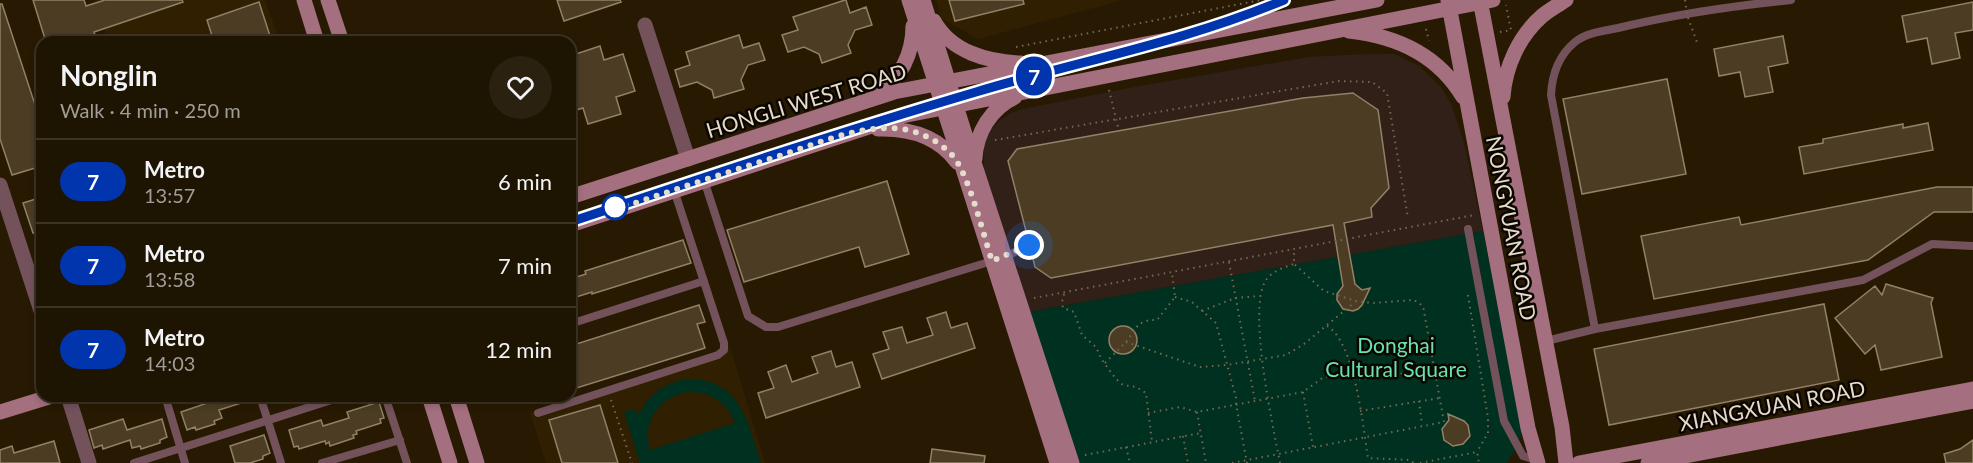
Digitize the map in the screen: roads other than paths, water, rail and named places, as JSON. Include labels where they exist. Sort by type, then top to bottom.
[{"type":"main road","points":[[304,0],[315,36]]},
{"type":"main road","points":[[328,0],[340,36]]},
{"type":"main road","name":"HONGLI WEST ROAD","points":[[576,195],[894,92],[1331,5],[1377,0]]},
{"type":"main road","points":[[1503,115],[1504,83],[1511,60],[1541,16],[1566,0]]},
{"type":"main road","name":"HONGLI WEST ROAD","points":[[576,223],[902,116],[1334,30],[1449,4],[1484,1]]},
{"type":"main road","name":"NONGYUAN ROAD","points":[[1484,1],[1503,115],[1563,427],[1566,463]]},
{"type":"main road","name":"NONGYUAN ROAD","points":[[1449,4],[1528,428],[1538,462]]},
{"type":"main road","points":[[918,5],[937,27],[960,47],[987,59],[1045,63]]},
{"type":"main road","points":[[918,5],[998,259],[1057,463]]},
{"type":"main road","points":[[866,101],[884,90],[898,76],[911,48],[918,5]]},
{"type":"main road","points":[[1334,30],[1366,33],[1395,40],[1421,52],[1440,67],[1454,83],[1468,107]]},
{"type":"main road","points":[[968,167],[979,137],[995,110],[1027,91]]},
{"type":"main road","points":[[852,132],[892,128],[909,130],[939,144],[968,167]]},
{"type":"main road","points":[[998,259],[1076,459]]},
{"type":"main road","name":"XIANGXUAN ROAD","points":[[1579,463],[1973,389]]},
{"type":"main road","points":[[0,412],[36,401]]},
{"type":"main road","name":"XIANGXUAN ROAD","points":[[1648,463],[1973,401]]},
{"type":"main road","points":[[431,402],[450,463]]},
{"type":"main road","points":[[458,402],[477,463]]},
{"type":"street","points":[[645,25],[688,159]]},
{"type":"street","points":[[0,185],[36,296]]},
{"type":"street","points":[[71,402],[89,463]]},
{"type":"lane","points":[[1595,329],[1551,95],[1553,76],[1561,58],[1576,41],[1585,36],[1719,8],[1791,0]]},
{"type":"lane","points":[[704,180],[748,316],[766,327],[778,327],[998,259],[1029,245]]},
{"type":"lane","points":[[576,402],[718,355],[724,350],[724,343],[674,190]]},
{"type":"lane","points":[[1468,229],[1504,421],[1523,456],[1538,462]]},
{"type":"lane","points":[[1546,341],[1595,329],[1863,280],[1932,244],[1973,246]]},
{"type":"lane","points":[[576,322],[704,281]]},
{"type":"lane","points":[[167,402],[185,463]]},
{"type":"lane","points":[[263,402],[281,463]]},
{"type":"lane","points":[[134,463],[325,402]]},
{"type":"lane","points":[[387,402],[407,463]]},
{"type":"lane","points":[[538,413],[575,402]]},
{"type":"lane","points":[[322,463],[400,440]]},
{"type":"metro line","name":"7","points":[[576,220],[978,91],[1191,34],[1284,0]]},
{"type":"park label","name":"Donghai Cultural Square","points":[[1396,356]]}]
